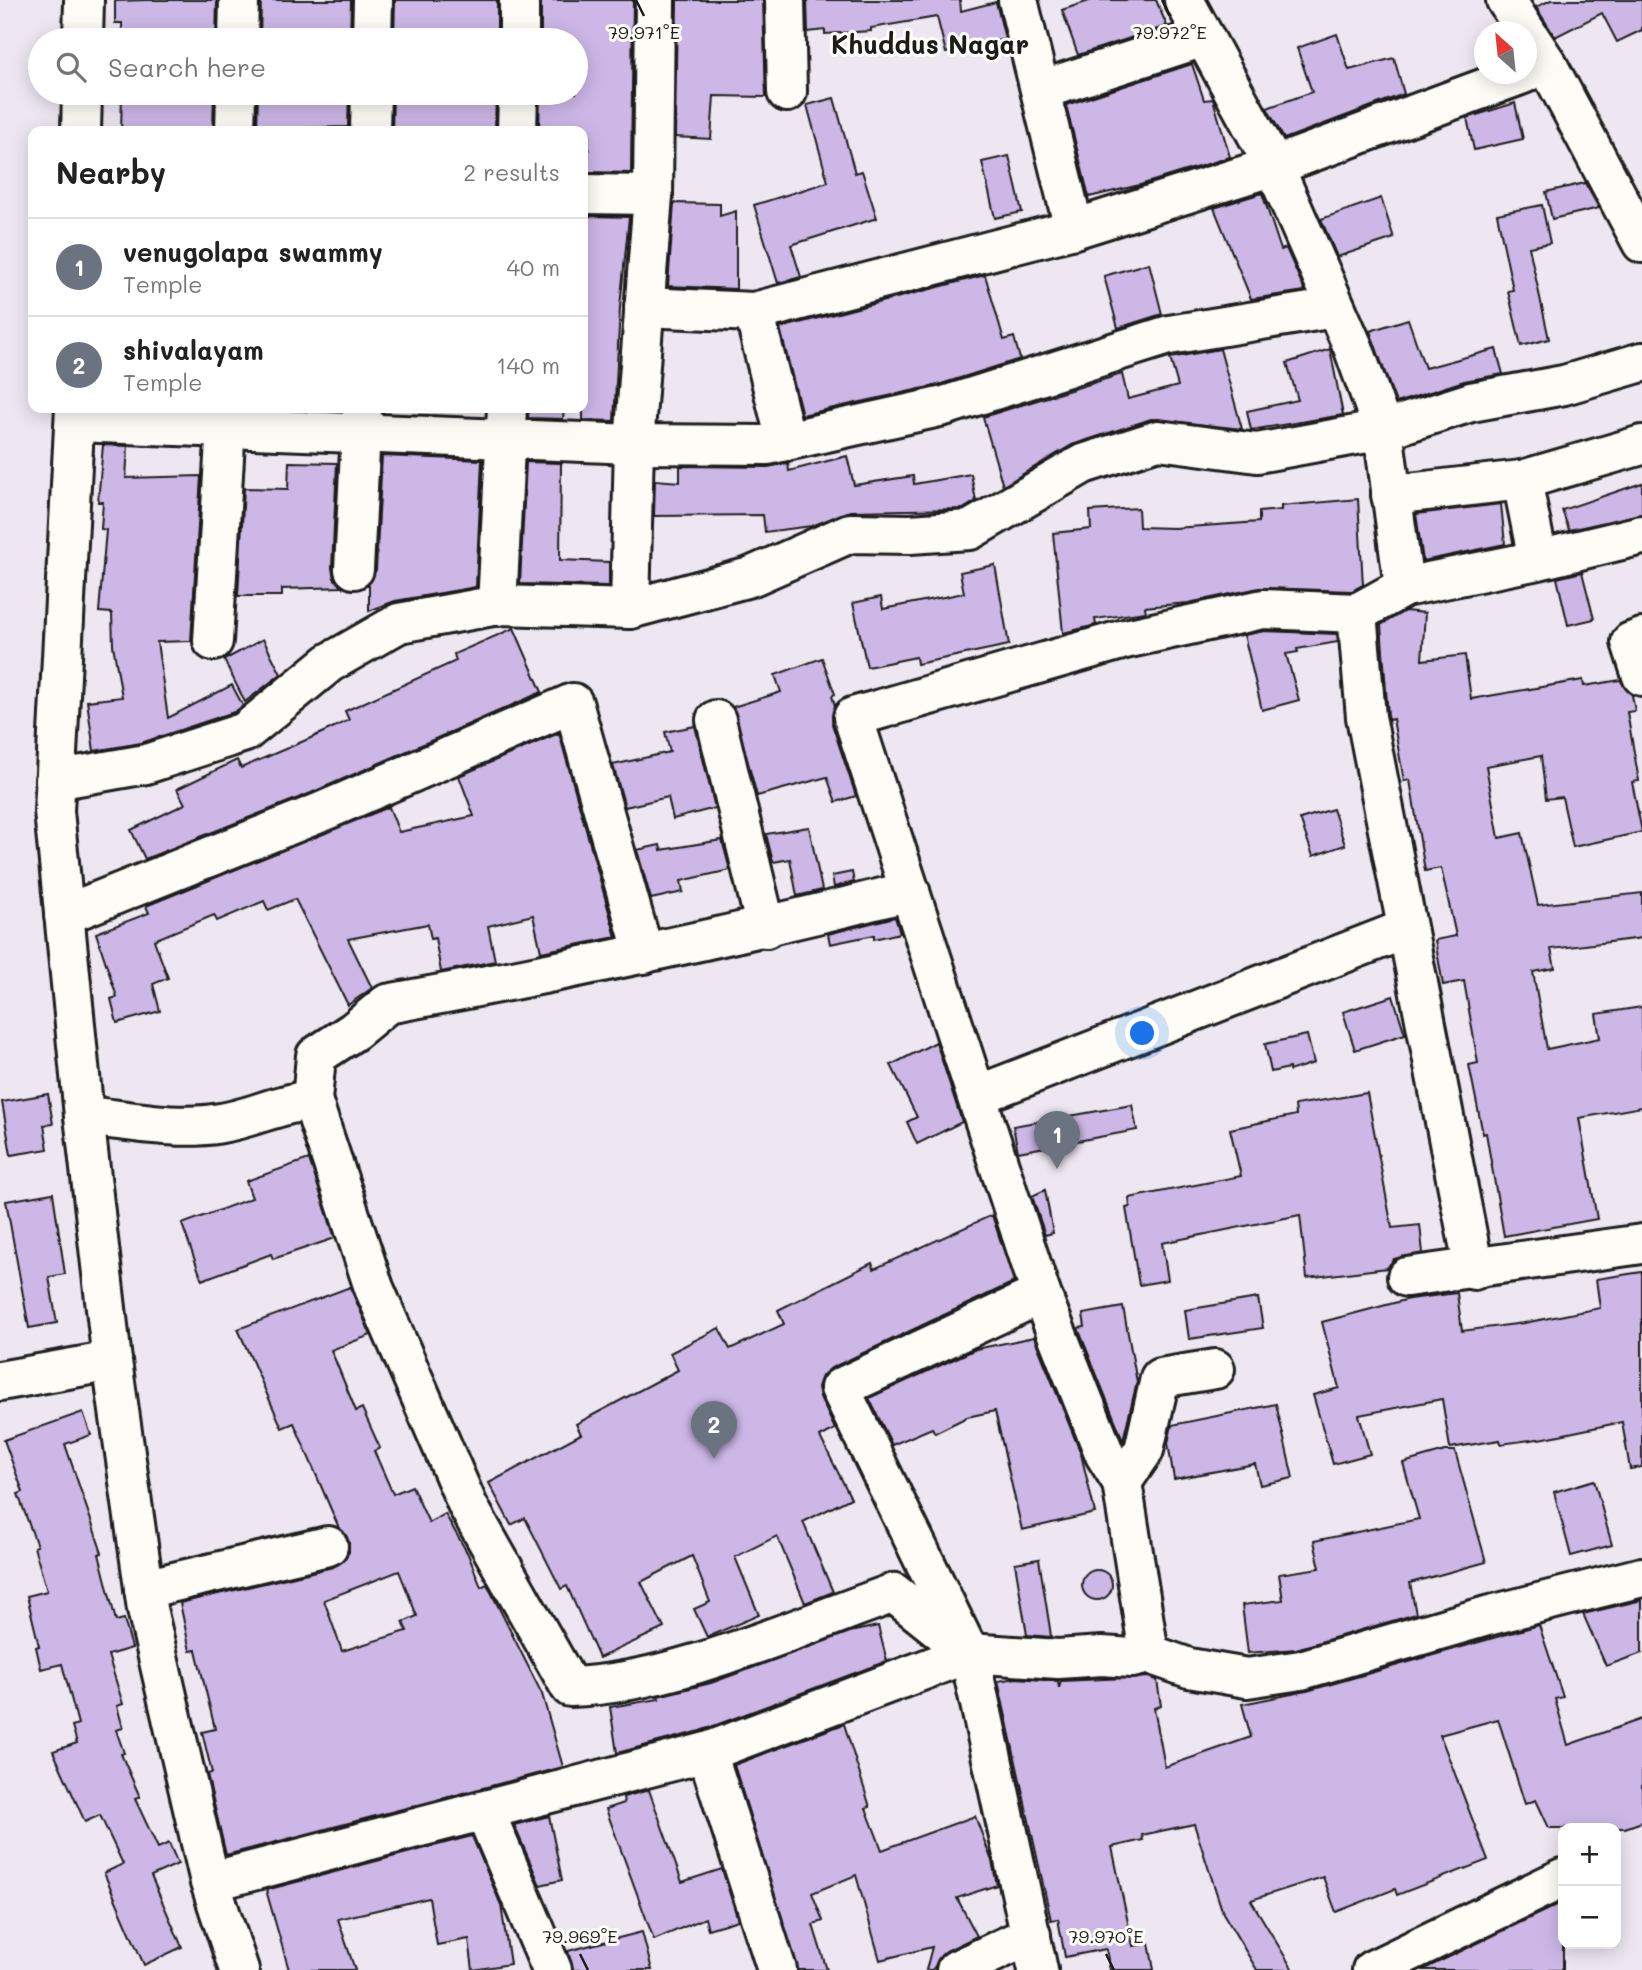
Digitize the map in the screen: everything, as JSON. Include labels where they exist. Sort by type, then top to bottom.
[{"type":"street","points":[[83,28],[84,0]]},
{"type":"street","points":[[238,28],[239,0]]},
{"type":"street","points":[[372,28],[373,0]]},
{"type":"street","points":[[519,0],[519,28]]},
{"type":"street","points":[[630,609],[634,444],[653,195],[655,0]]},
{"type":"street","points":[[785,0],[787,92]]},
{"type":"street","points":[[1018,0],[1074,229]]},
{"type":"street","points":[[1184,0],[1274,166],[1353,347],[1383,430],[1404,587]]},
{"type":"street","points":[[1506,0],[1519,21]]},
{"type":"street","points":[[1041,90],[1203,37]]},
{"type":"street","points":[[1537,78],[1642,243]]},
{"type":"street","points":[[645,307],[754,312],[1074,229],[1274,166],[1494,84]]},
{"type":"street","points":[[81,126],[82,105]]},
{"type":"street","points":[[235,126],[236,105]]},
{"type":"street","points":[[370,126],[371,105]]},
{"type":"street","points":[[517,126],[518,105]]},
{"type":"street","points":[[588,194],[653,195]]},
{"type":"street","points":[[239,1970],[210,1882],[144,1589],[112,1362],[84,1116],[54,811],[75,415],[506,422],[634,444],[768,445],[944,406],[1169,335],[1335,308]]},
{"type":"street","points":[[754,312],[786,441]]},
{"type":"street","points":[[55,780],[146,764],[244,732],[329,663],[400,623],[497,606],[630,609],[750,577],[850,533],[910,534],[970,530],[1083,464],[1158,440],[1257,453],[1383,430],[1471,402],[1564,385],[1642,362]]},
{"type":"street","points":[[213,641],[226,418]]},
{"type":"street","points":[[354,569],[362,421]]},
{"type":"street","points":[[497,606],[506,422]]},
{"type":"street","points":[[1391,495],[1522,480],[1642,445]]},
{"type":"street","points":[[1522,480],[1538,561]]},
{"type":"street","points":[[1149,1654],[1122,1482],[1105,1455],[1041,1294],[853,717],[1125,639],[1263,609],[1357,613],[1404,587],[1538,561],[1642,535]]},
{"type":"street","points":[[1357,613],[1366,716],[1474,1270]]},
{"type":"street","points":[[1642,638],[1631,642],[1642,676]]},
{"type":"street","points":[[64,915],[319,813],[573,703],[644,954]]},
{"type":"street","points":[[716,720],[766,928]]},
{"type":"street","points":[[910,891],[766,928],[387,1004],[354,1031],[316,1056],[312,1100],[374,1288],[468,1506],[569,1687],[589,1686],[690,1665],[894,1593],[969,1653]]},
{"type":"street","points":[[978,1095],[1406,929]]},
{"type":"street","points":[[84,1116],[178,1124],[220,1124],[289,1102],[312,1100]]},
{"type":"street","points":[[1407,1277],[1474,1270],[1642,1244]]},
{"type":"street","points":[[956,1970],[1035,1952],[969,1653],[840,1388],[1041,1294]]},
{"type":"street","points":[[0,1381],[112,1362]]},
{"type":"street","points":[[1122,1482],[1144,1450],[1160,1378],[1215,1369]]},
{"type":"street","points":[[144,1589],[328,1546]]},
{"type":"street","points":[[210,1882],[707,1752],[969,1653],[1058,1659],[1102,1656],[1132,1658],[1149,1654],[1189,1668],[1247,1678],[1301,1670],[1487,1616],[1622,1585],[1642,1577]]},
{"type":"street","points":[[707,1752],[777,1970]]},
{"type":"street","points":[[485,1812],[552,1970]]},
{"type":"street","points":[[1372,1970],[1558,1880]]},
{"type":"building","points":[[217,0],[216,28],[122,28],[122,23],[115,23],[115,1]]},
{"type":"building","points":[[261,0],[351,0],[350,28],[260,28]]},
{"type":"building","points":[[395,0],[497,0],[497,28],[394,28]]},
{"type":"building","points":[[541,0],[633,0],[631,173],[588,172],[588,126],[539,126],[540,105],[588,105],[588,28],[541,28]]},
{"type":"building","points":[[677,0],[763,0],[766,97],[714,96],[711,139],[675,137]]},
{"type":"building","points":[[807,0],[960,0],[961,11],[996,2],[1005,39],[946,53],[937,17],[871,28],[871,31],[825,34],[825,30],[808,32]]},
{"type":"building","points":[[1092,0],[1156,0],[1167,26],[1078,55],[1062,10]]},
{"type":"building","points":[[1551,0],[1642,0],[1642,30],[1617,42],[1602,13],[1555,37],[1536,7]]},
{"type":"building","points":[[1337,34],[1349,70],[1394,58],[1404,94],[1284,139],[1267,108],[1312,92],[1297,48]]},
{"type":"building","points":[[1192,64],[1204,100],[1213,99],[1230,157],[1140,185],[1089,197],[1066,105]]},
{"type":"building","points":[[834,98],[855,173],[862,171],[877,218],[791,245],[801,277],[778,283],[754,205],[828,182],[807,105]]},
{"type":"building","points":[[1515,103],[1523,139],[1474,150],[1467,118]]},
{"type":"building","points":[[122,105],[214,105],[213,126],[121,126]]},
{"type":"building","points":[[258,105],[349,105],[348,126],[257,126]]},
{"type":"building","points":[[393,105],[496,105],[495,126],[392,126]]},
{"type":"building","points":[[1009,156],[1022,212],[995,218],[982,162]]},
{"type":"building","points":[[1585,183],[1599,208],[1552,219],[1546,192]]},
{"type":"building","points":[[1262,193],[1281,250],[1286,248],[1305,291],[1251,299],[1214,208]]},
{"type":"building","points":[[1381,198],[1394,238],[1337,257],[1321,219]]},
{"type":"building","points":[[674,203],[720,204],[720,216],[736,211],[736,289],[668,286]]},
{"type":"building","points":[[1542,205],[1550,243],[1529,247],[1549,339],[1521,346],[1508,291],[1513,290],[1497,214]]},
{"type":"building","points":[[588,216],[629,217],[620,307],[614,421],[583,420],[583,413],[588,413]]},
{"type":"building","points":[[1149,263],[1162,314],[1118,328],[1104,276]]},
{"type":"building","points":[[985,275],[1004,340],[1014,337],[1020,359],[938,385],[802,415],[780,328]]},
{"type":"building","points":[[1408,319],[1425,368],[1496,349],[1503,374],[1464,381],[1396,403],[1370,331]]},
{"type":"building","points":[[1220,349],[1242,429],[1151,419],[1072,445],[1003,486],[983,417],[1122,374],[1128,399],[1178,386],[1170,358]]},
{"type":"building","points":[[1330,349],[1343,415],[1251,430],[1247,411],[1298,400],[1287,363]]},
{"type":"building","points":[[528,413],[564,413],[563,419],[528,418]]},
{"type":"building","points":[[103,445],[128,446],[126,478],[201,476],[191,641],[157,642],[168,718],[232,685],[243,706],[234,712],[141,743],[94,751],[87,701],[122,697],[113,645],[112,613],[99,612],[106,530],[101,529],[103,502],[98,502]]},
{"type":"building","points":[[382,456],[482,460],[476,587],[395,601],[369,611],[369,586],[366,586],[376,570]]},
{"type":"building","points":[[847,456],[854,485],[913,476],[914,484],[971,474],[976,501],[963,509],[850,511],[812,526],[765,532],[763,515],[654,516],[655,480],[680,482],[680,466],[768,467],[788,463],[789,471]]},
{"type":"building","points":[[289,462],[337,463],[332,568],[334,578],[342,587],[282,589],[282,596],[238,596],[244,488],[288,489]]},
{"type":"building","points":[[526,462],[561,463],[560,560],[609,562],[609,586],[520,584]]},
{"type":"building","points":[[1642,483],[1642,514],[1569,530],[1562,510]]},
{"type":"building","points":[[1358,499],[1363,585],[1352,591],[1259,588],[1188,603],[1145,607],[1146,612],[1095,619],[1096,625],[1063,633],[1053,533],[1091,529],[1090,511],[1138,508],[1139,527],[1174,528],[1259,522],[1259,512],[1281,510],[1281,506]]},
{"type":"building","points":[[1501,504],[1505,544],[1423,561],[1416,514]]},
{"type":"building","points":[[995,565],[1009,645],[917,664],[916,657],[867,667],[853,603],[881,597],[883,609],[964,593],[960,572]]},
{"type":"building","points":[[1582,572],[1594,619],[1568,625],[1557,578]]},
{"type":"building","points":[[1405,611],[1425,613],[1422,660],[1465,655],[1471,699],[1583,680],[1584,686],[1620,680],[1632,695],[1635,711],[1627,712],[1639,781],[1632,782],[1642,832],[1573,847],[1562,797],[1546,799],[1541,756],[1486,766],[1499,838],[1522,833],[1538,905],[1642,893],[1642,938],[1551,949],[1555,968],[1533,972],[1547,1049],[1600,1038],[1596,1014],[1642,1007],[1642,1107],[1579,1118],[1597,1219],[1504,1236],[1486,1133],[1483,1134],[1469,1065],[1478,1063],[1464,981],[1443,985],[1435,940],[1456,936],[1441,868],[1425,871],[1410,780],[1404,781],[1393,719],[1389,720],[1388,716],[1381,625]]},
{"type":"building","points":[[514,628],[542,692],[311,793],[145,859],[131,830],[185,804],[177,789],[237,760],[241,768],[349,720],[345,711],[456,661],[454,654]]},
{"type":"building","points":[[1265,631],[1337,634],[1338,642],[1297,649],[1298,652],[1286,654],[1299,700],[1262,710],[1244,635]]},
{"type":"building","points":[[263,639],[281,674],[245,702],[224,660]]},
{"type":"building","points":[[822,658],[835,694],[832,696],[835,706],[832,724],[856,796],[836,802],[827,777],[757,796],[733,707],[781,692],[775,675]]},
{"type":"building","points":[[695,726],[715,808],[673,819],[668,797],[625,807],[613,765],[670,752],[665,732]]},
{"type":"building","points":[[559,733],[616,937],[541,952],[533,915],[488,926],[495,961],[441,972],[435,938],[431,939],[428,924],[348,939],[372,988],[348,1005],[295,899],[268,910],[264,901],[217,921],[214,915],[154,940],[168,978],[153,984],[160,1011],[117,1023],[111,999],[117,997],[96,933],[149,913],[146,906],[389,807],[399,832],[474,816],[459,776]]},
{"type":"building","points":[[1333,809],[1345,845],[1313,856],[1300,819]]},
{"type":"building","points":[[809,827],[822,890],[797,896],[790,859],[773,862],[766,834]]},
{"type":"building","points":[[722,840],[730,870],[681,881],[683,892],[651,899],[637,850],[660,845],[661,850]]},
{"type":"building","points":[[852,872],[854,882],[834,887],[832,876]]},
{"type":"building","points":[[895,917],[900,933],[830,944],[828,934]]},
{"type":"building","points":[[1393,996],[1405,1034],[1355,1050],[1343,1012]]},
{"type":"building","points":[[1307,1035],[1314,1063],[1289,1071],[1289,1068],[1271,1072],[1265,1044]]},
{"type":"building","points":[[936,1042],[962,1122],[917,1144],[907,1122],[917,1117],[891,1065]]},
{"type":"building","points":[[1367,1093],[1392,1228],[1420,1225],[1423,1253],[1394,1259],[1387,1268],[1307,1278],[1300,1215],[1162,1243],[1168,1280],[1139,1285],[1126,1208],[1130,1207],[1129,1198],[1241,1176],[1230,1129],[1296,1115],[1295,1105]]},
{"type":"building","points":[[48,1094],[53,1124],[44,1125],[48,1149],[11,1155],[2,1102]]},
{"type":"building","points":[[1132,1105],[1137,1130],[1018,1152],[1013,1126]]},
{"type":"building","points":[[309,1159],[335,1238],[273,1259],[271,1254],[202,1280],[182,1224],[252,1198],[246,1181]]},
{"type":"building","points":[[1045,1190],[1053,1233],[1045,1235],[1032,1196]]},
{"type":"building","points":[[53,1193],[65,1274],[49,1277],[57,1323],[29,1328],[6,1201]]},
{"type":"building","points":[[992,1215],[1014,1282],[831,1368],[822,1376],[818,1387],[820,1397],[835,1429],[820,1437],[851,1498],[803,1522],[833,1592],[805,1603],[777,1536],[735,1557],[759,1615],[707,1637],[694,1609],[710,1602],[692,1556],[641,1582],[664,1628],[599,1658],[567,1586],[561,1589],[525,1518],[511,1525],[489,1483],[581,1434],[576,1424],[678,1370],[670,1353],[719,1328],[730,1349],[784,1324],[778,1310],[872,1263],[874,1269]]},
{"type":"building","points":[[1642,1272],[1642,1467],[1630,1469],[1622,1422],[1545,1438],[1501,1444],[1500,1440],[1450,1448],[1442,1399],[1359,1415],[1370,1454],[1333,1464],[1313,1395],[1339,1388],[1322,1322],[1409,1299],[1457,1293],[1462,1331],[1524,1323],[1600,1308],[1596,1279]]},
{"type":"building","points":[[350,1287],[371,1335],[331,1350],[356,1411],[362,1408],[380,1448],[374,1451],[393,1494],[412,1486],[429,1523],[445,1514],[468,1554],[481,1587],[487,1584],[542,1694],[563,1767],[226,1855],[207,1774],[212,1773],[202,1732],[215,1729],[196,1650],[190,1651],[180,1603],[333,1567],[343,1561],[349,1552],[349,1542],[339,1528],[294,1423],[282,1428],[238,1329]],"holes":[[[399,1571],[417,1616],[403,1622],[407,1631],[342,1651],[324,1600]]]},
{"type":"building","points":[[1258,1298],[1263,1328],[1189,1339],[1185,1310]]},
{"type":"building","points":[[1123,1307],[1137,1382],[1123,1440],[1078,1328],[1085,1327],[1083,1314]]},
{"type":"building","points":[[1034,1337],[1081,1454],[1095,1513],[1022,1530],[995,1411],[967,1417],[935,1433],[932,1428],[892,1445],[869,1398],[976,1349]]},
{"type":"building","points":[[1276,1404],[1293,1478],[1260,1485],[1255,1464],[1174,1479],[1168,1443],[1172,1425]]},
{"type":"building","points":[[83,1412],[91,1435],[65,1444],[102,1553],[99,1554],[116,1621],[124,1619],[132,1648],[108,1655],[123,1704],[117,1706],[123,1728],[116,1730],[124,1753],[121,1754],[140,1797],[135,1799],[158,1848],[169,1843],[178,1864],[151,1876],[182,1947],[144,1965],[104,1873],[123,1864],[100,1815],[85,1822],[53,1751],[77,1743],[72,1726],[78,1724],[62,1664],[41,1669],[36,1647],[39,1646],[27,1596],[47,1591],[34,1547],[37,1546],[18,1494],[23,1492],[4,1440]]},
{"type":"building","points":[[1445,1451],[1455,1451],[1486,1562],[1410,1583],[1416,1614],[1296,1649],[1248,1653],[1242,1605],[1283,1600],[1279,1574],[1320,1568],[1314,1541],[1419,1519],[1403,1463]]},
{"type":"building","points":[[1594,1480],[1612,1545],[1571,1556],[1554,1492]]},
{"type":"building","points":[[1039,1559],[1051,1637],[1027,1635],[1015,1563]]},
{"type":"building","points":[[1097,1570],[1107,1575],[1112,1585],[1107,1595],[1097,1600],[1087,1595],[1082,1585],[1087,1575]]},
{"type":"building","points":[[1642,1600],[1642,1653],[1606,1666],[1583,1614]]},
{"type":"building","points":[[1539,1625],[1563,1697],[1555,1699],[1568,1745],[1642,1719],[1642,1822],[1625,1828],[1621,1828],[1621,1823],[1558,1823],[1558,1828],[1549,1828],[1536,1800],[1525,1804],[1498,1719],[1440,1735],[1488,1860],[1397,1895],[1395,1889],[1336,1912],[1323,1877],[1251,1900],[1293,1970],[1257,1970],[1223,1913],[1194,1824],[1142,1835],[1143,1840],[1112,1847],[1133,1946],[1149,1943],[1154,1970],[1110,1970],[1106,1949],[1065,1957],[1058,1919],[1051,1920],[998,1681],[1016,1678],[1058,1681],[1059,1688],[1061,1681],[1148,1677],[1157,1680],[1161,1706],[1154,1708],[1165,1767],[1251,1737],[1242,1704],[1307,1691]]},
{"type":"building","points":[[878,1626],[887,1661],[700,1731],[617,1753],[610,1707],[659,1699],[658,1696],[711,1683],[850,1632]]},
{"type":"building","points":[[844,1724],[870,1807],[866,1808],[882,1850],[975,1816],[992,1861],[997,1885],[957,1898],[977,1936],[946,1951],[932,1970],[926,1970],[932,1947],[880,1960],[856,1875],[812,1893],[823,1921],[813,1925],[827,1970],[798,1970],[734,1765]]},
{"type":"building","points":[[649,1790],[682,1882],[722,1869],[738,1920],[708,1929],[705,1918],[654,1940],[606,1809],[624,1803],[623,1797]]},
{"type":"building","points":[[549,1816],[562,1880],[540,1885],[514,1825]]},
{"type":"building","points":[[472,1836],[501,1905],[510,1964],[473,1970],[469,1939],[437,1945],[429,1898],[338,1919],[355,1970],[289,1970],[266,1890]]},
{"type":"building","points":[[1558,1904],[1558,1949],[1563,1949],[1563,1970],[1422,1970]]},
{"type":"building","points":[[642,1932],[652,1970],[573,1970],[568,1951]]},
{"type":"place","name":"venugolapa swammy","points":[[1057,1169]]},
{"type":"place","name":"shivalayam","points":[[714,1459]]},
{"type":"district","name":"Khuddus Nagar","points":[[930,45]]}]
